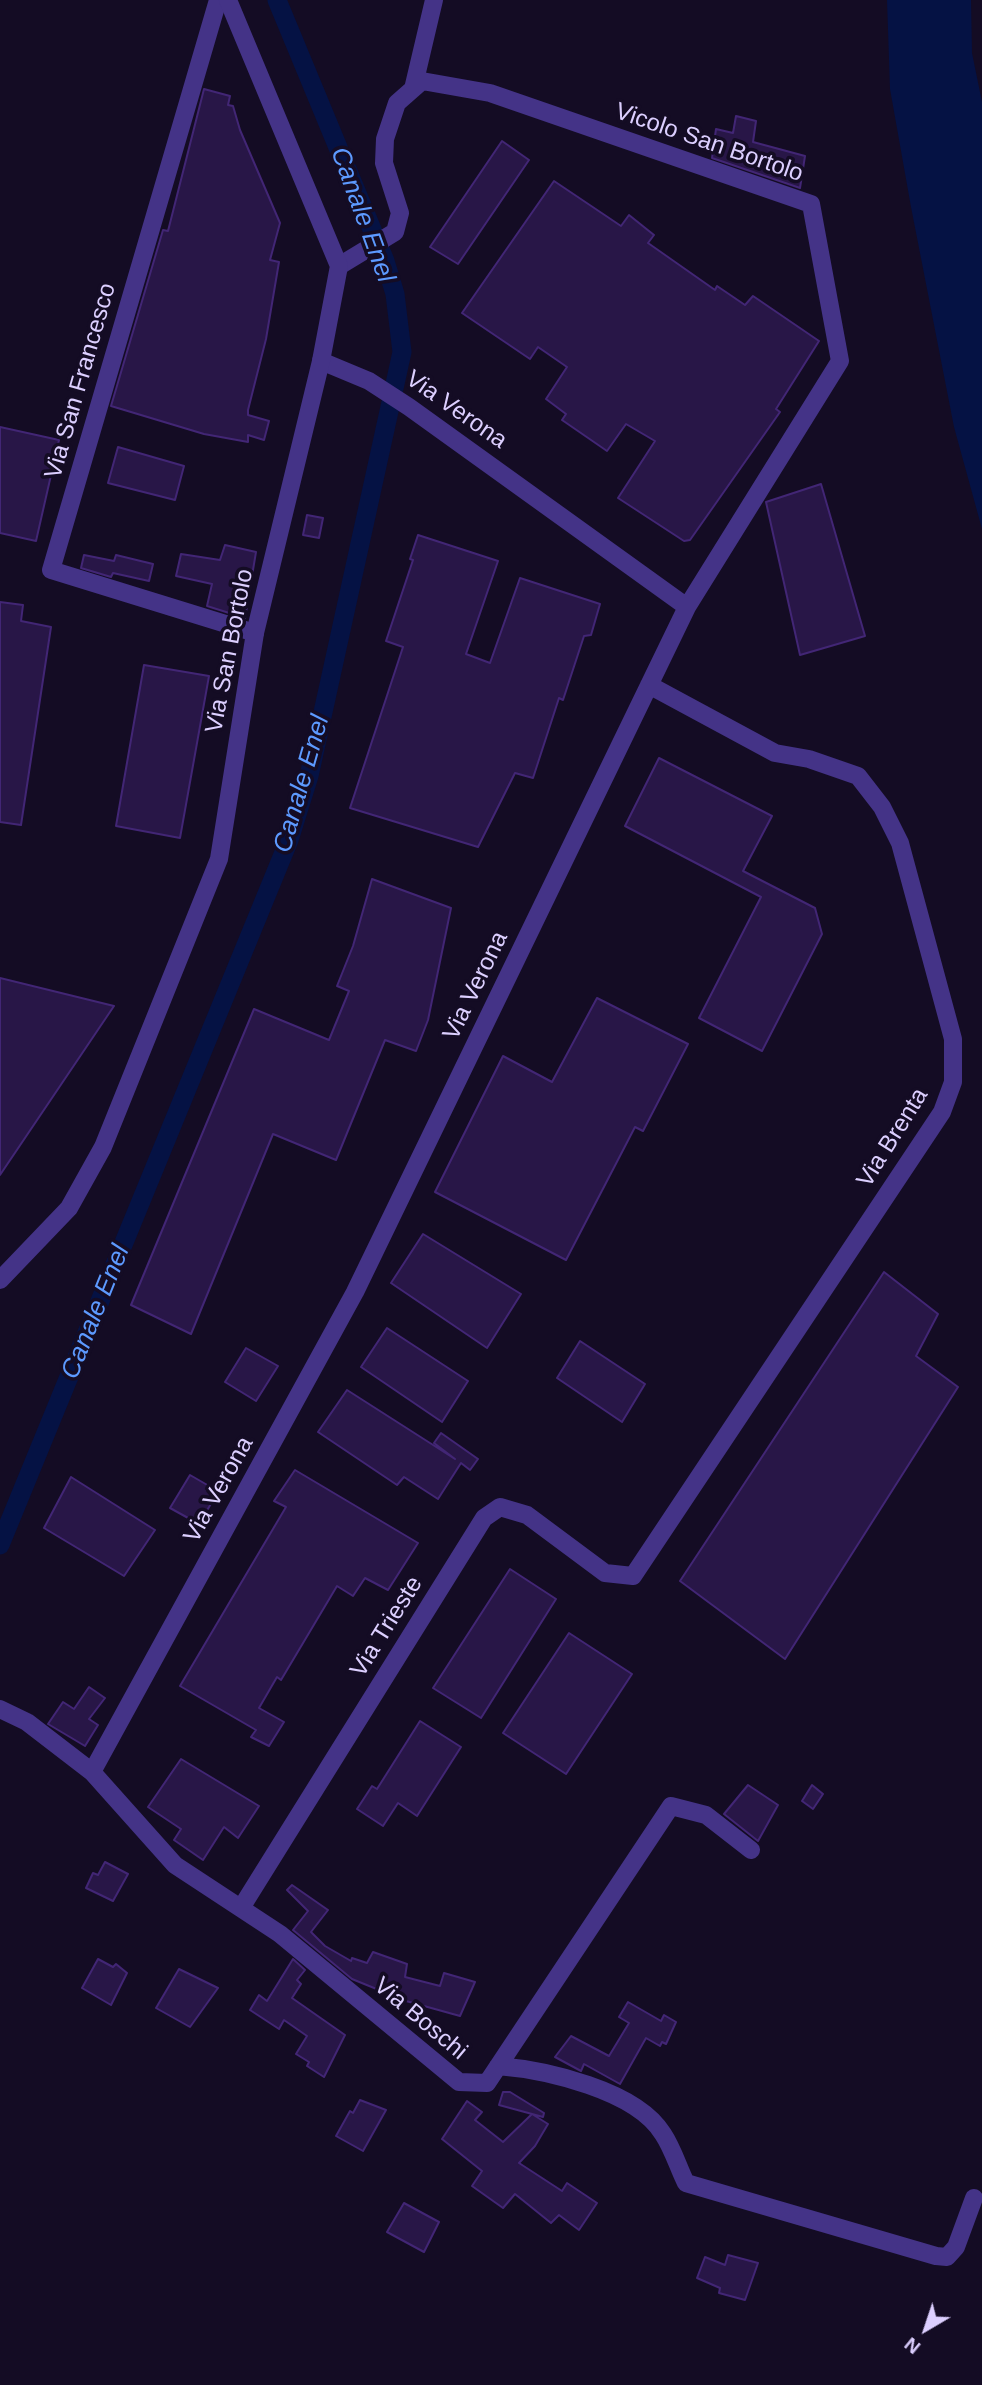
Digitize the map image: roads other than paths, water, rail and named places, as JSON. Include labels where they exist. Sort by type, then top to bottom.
[{"type":"street","name":"Via San Francesco","points":[[218,0],[51,570],[255,633]]},
{"type":"street","points":[[228,0],[340,266],[395,232],[400,214],[384,163],[385,139],[397,103],[413,89],[433,0]]},
{"type":"street","name":"Vicolo San Bortolo","points":[[413,89],[422,81],[491,93],[811,204],[840,361],[687,607]]},
{"type":"street","name":"Via San Bortolo","points":[[0,1280],[69,1208],[103,1147],[219,859],[255,633],[321,361],[340,266]]},
{"type":"street","name":"Via Verona","points":[[92,1772],[355,1292],[687,607],[409,407],[369,381],[321,361]]},
{"type":"street","name":"Via Brenta","points":[[633,1576],[943,1112],[953,1082],[953,1039],[900,843],[882,807],[858,776],[809,759],[775,753],[649,685]]},
{"type":"street","name":"Via Trieste","points":[[241,1908],[484,1518],[500,1507],[527,1515],[605,1573],[633,1576]]},
{"type":"street","name":"Via Boschi","points":[[0,1709],[27,1722],[92,1772],[175,1865],[280,1934],[459,2082],[487,2084],[671,1806],[706,1815],[751,1850]]},
{"type":"street","points":[[498,2066],[537,2069],[626,2103],[654,2122],[664,2135],[686,2183],[822,2224],[947,2257],[956,2247],[974,2197]]},
{"type":"waterway","name":"Canale Enel","points":[[0,1545],[289,840],[309,776],[402,352],[395,294],[385,261],[277,0]]}]
